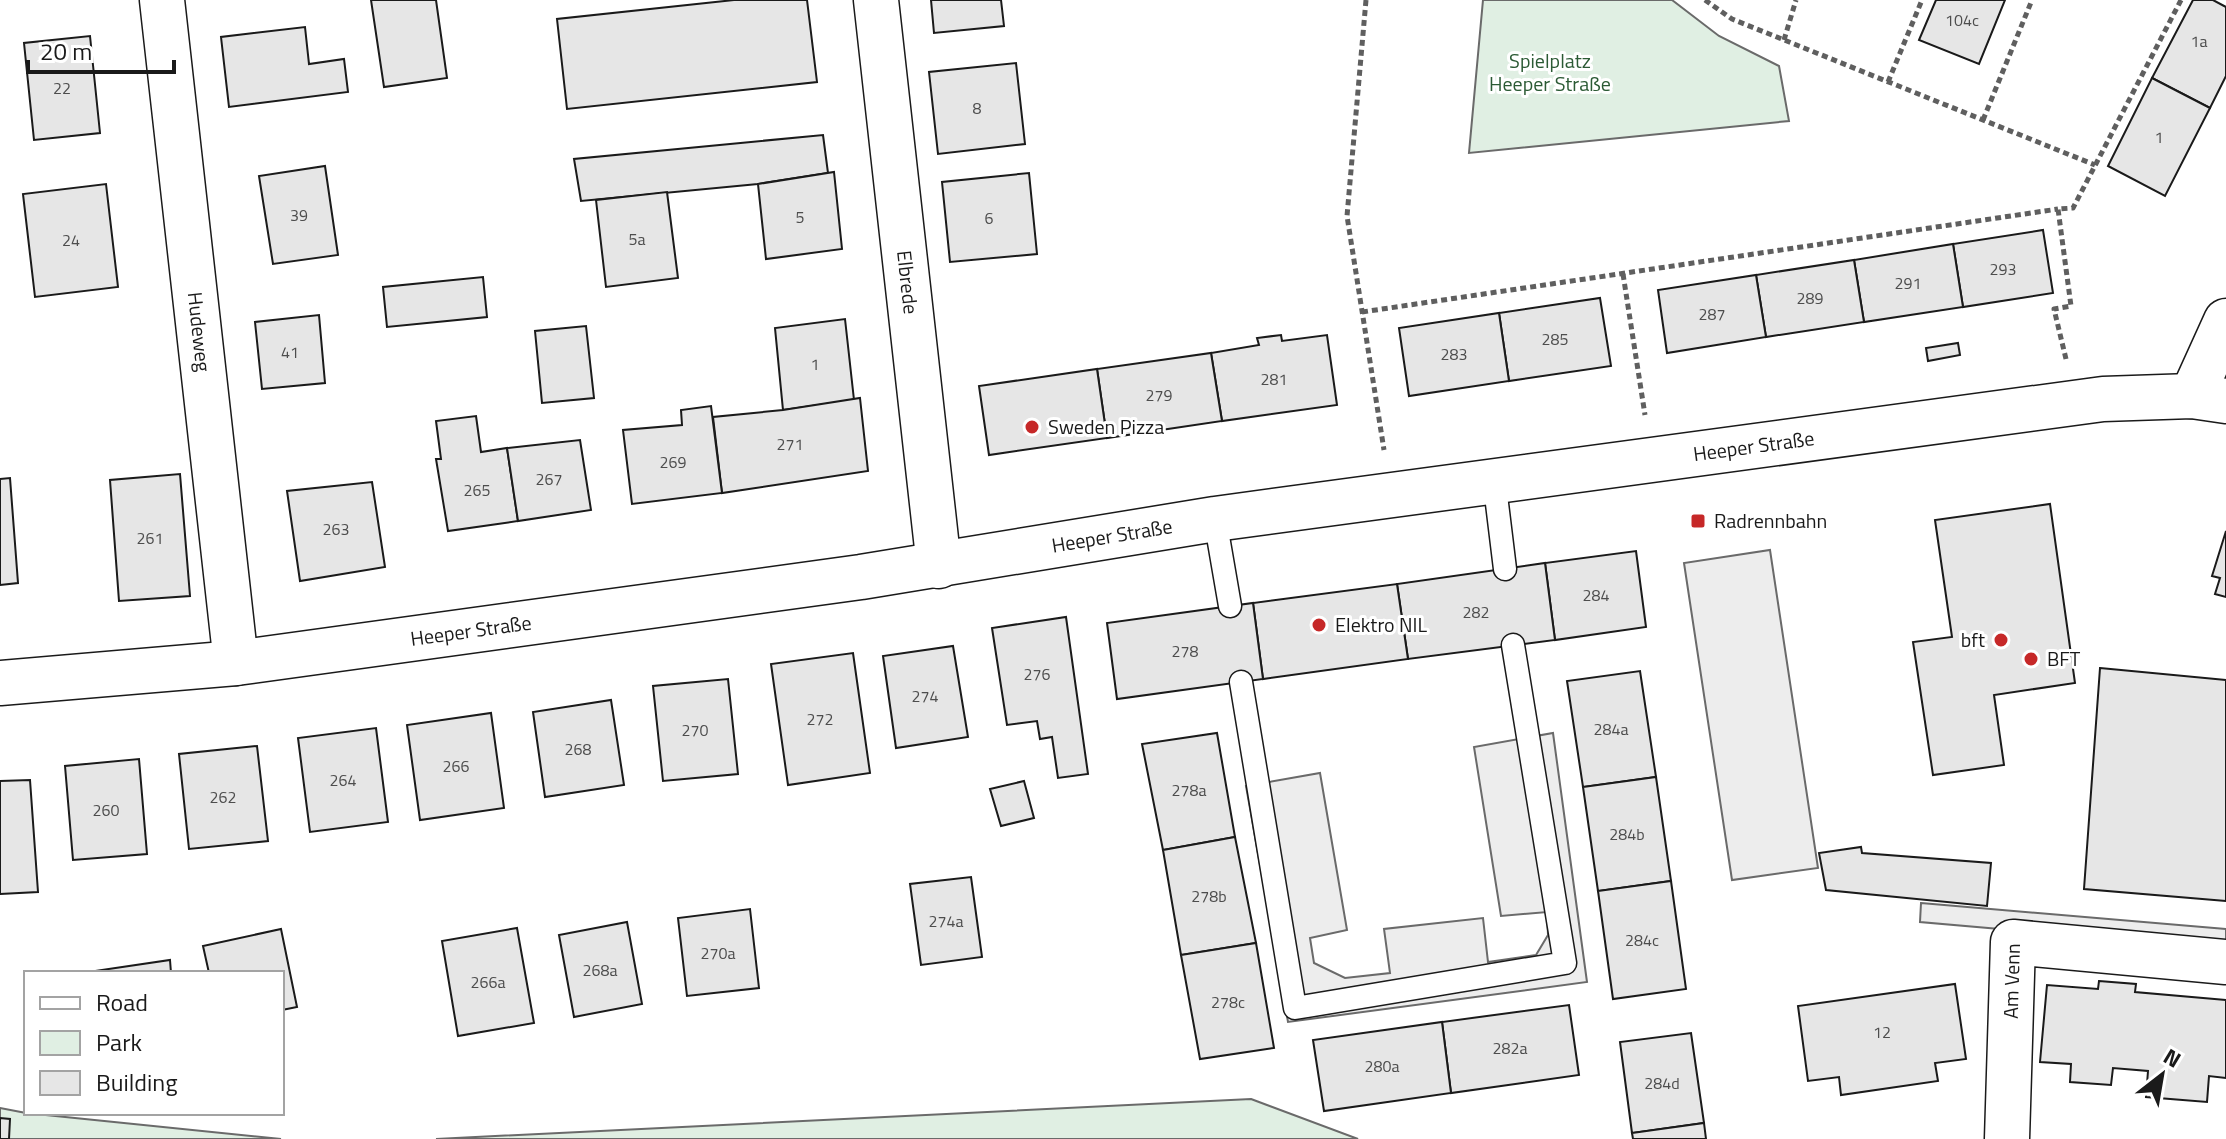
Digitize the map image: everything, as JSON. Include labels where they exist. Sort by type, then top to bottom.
[{"type":"main road","name":"Hudeweg","points":[[162,0],[236,663]]},
{"type":"main road","name":"Elbrede","points":[[876,0],[939,566]]},
{"type":"main road","points":[[2209,399],[2226,321]]},
{"type":"main road","name":"Heeper Straße","points":[[0,683],[236,663],[939,566],[1215,519],[1494,479],[2103,399],[2209,399]]},
{"type":"main road","name":"Am Venn","points":[[2007,1139],[2013,942],[2226,962]]},
{"type":"lane","points":[[1494,479],[1505,569]]},
{"type":"lane","points":[[1215,519],[1230,606]]},
{"type":"lane","points":[[1241,682],[1295,1008],[1565,963],[1513,645]]},
{"type":"path","points":[[1366,0],[1347,216],[1392,494]]},
{"type":"path","points":[[1705,0],[1732,19],[2095,165]]},
{"type":"path","points":[[1784,40],[1796,0]]},
{"type":"path","points":[[1888,82],[1922,0]]},
{"type":"path","points":[[1983,120],[2032,0]]},
{"type":"path","points":[[1362,312],[2073,208],[2181,0]]},
{"type":"path","points":[[2058,209],[2071,306],[2054,309],[2075,403]]},
{"type":"path","points":[[1623,274],[1652,460]]},
{"type":"green space","name":"Spielplatz Heeper Straße","points":[[1483,0],[1672,0],[1719,36],[1779,66],[1789,121],[1469,153]]},
{"type":"green space","points":[[1251,1099],[1358,1139],[436,1139]]},
{"type":"green space","points":[[0,1108],[24,1115],[281,1139],[0,1139]]},
{"type":"shaded area","points":[[1770,550],[1818,868],[1732,880],[1684,563]]},
{"type":"shaded area","points":[[1553,733],[1587,982],[1288,1022],[1246,786],[1320,773],[1347,930],[1310,938],[1314,963],[1345,978],[1390,973],[1384,929],[1483,918],[1488,962],[1536,955],[1548,935],[1547,912],[1501,916],[1474,747]]},
{"type":"shaded area","points":[[1921,903],[2226,929],[2226,949],[1920,922]]},
{"type":"building","points":[[371,0],[436,0],[447,78],[384,87]]},
{"type":"building","points":[[734,0],[807,0],[817,82],[567,109],[557,19]]},
{"type":"building","points":[[931,0],[1001,0],[1004,26],[934,33]]},
{"type":"building","points":[[1936,0],[2005,0],[1979,64],[1919,40]]},
{"type":"building","points":[[2193,0],[2213,0],[2226,7],[2226,76],[2210,108],[2152,78]]},
{"type":"building","points":[[305,27],[309,64],[344,59],[348,92],[229,107],[221,37]]},
{"type":"building","points":[[90,36],[100,133],[34,140],[24,43]]},
{"type":"building","points":[[1016,63],[1025,144],[938,154],[929,72]]},
{"type":"building","points":[[2152,78],[2210,108],[2165,196],[2108,166]]},
{"type":"building","points":[[823,135],[828,173],[758,184],[581,201],[574,159]]},
{"type":"building","points":[[325,166],[338,255],[273,264],[259,176]]},
{"type":"building","points":[[834,172],[842,249],[766,259],[758,184]]},
{"type":"building","points":[[1029,173],[1037,254],[950,262],[942,182]]},
{"type":"building","points":[[106,184],[118,287],[35,297],[23,194]]},
{"type":"building","points":[[667,192],[678,278],[606,287],[596,200]]},
{"type":"building","points":[[2043,230],[2053,293],[1963,307],[1953,244]]},
{"type":"building","points":[[1953,244],[1963,307],[1864,322],[1854,260]]},
{"type":"building","points":[[1854,260],[1864,322],[1766,337],[1756,275]]},
{"type":"building","points":[[1756,275],[1766,337],[1667,353],[1658,290]]},
{"type":"building","points":[[483,277],[487,317],[387,327],[383,287]]},
{"type":"building","points":[[1600,298],[1611,366],[1509,381],[1499,313]]},
{"type":"building","points":[[1499,313],[1509,381],[1409,396],[1399,328]]},
{"type":"building","points":[[319,315],[325,383],[262,389],[255,322]]},
{"type":"building","points":[[845,319],[854,400],[783,410],[775,328]]},
{"type":"building","points":[[586,326],[594,398],[542,403],[535,331]]},
{"type":"building","points":[[1281,335],[1282,341],[1327,335],[1337,405],[1222,421],[1211,353],[1259,345],[1257,338]]},
{"type":"building","points":[[1958,343],[1960,355],[1928,361],[1926,348]]},
{"type":"building","points":[[1211,353],[1222,421],[1107,438],[1097,369]]},
{"type":"building","points":[[1097,369],[1107,438],[989,455],[979,386]]},
{"type":"building","points":[[860,398],[868,471],[722,493],[713,417]]},
{"type":"building","points":[[711,406],[722,493],[632,504],[623,430],[682,425],[681,410]]},
{"type":"building","points":[[476,416],[481,452],[507,448],[518,521],[448,531],[436,459],[441,459],[436,421]]},
{"type":"building","points":[[580,440],[591,510],[518,521],[507,448]]},
{"type":"building","points":[[180,474],[190,596],[119,601],[110,480]]},
{"type":"building","points":[[10,478],[18,583],[0,585],[0,479]]},
{"type":"building","points":[[372,482],[385,567],[300,581],[287,491]]},
{"type":"building","name":"bft","points":[[2050,504],[2075,683],[1994,695],[2004,765],[1933,775],[1913,642],[1952,637],[1935,520]]},
{"type":"building","points":[[2226,531],[2226,597],[2215,594],[2220,578],[2212,576]]},
{"type":"building","points":[[1636,551],[1646,627],[1555,640],[1545,563]]},
{"type":"building","points":[[1545,563],[1555,640],[1408,659],[1397,584]]},
{"type":"building","points":[[1397,584],[1408,659],[1263,679],[1253,603]]},
{"type":"building","points":[[1253,603],[1263,679],[1117,699],[1107,623]]},
{"type":"building","points":[[1066,617],[1088,774],[1058,778],[1052,737],[1040,739],[1037,721],[1007,725],[992,628]]},
{"type":"building","points":[[953,646],[968,737],[896,748],[883,656]]},
{"type":"building","points":[[853,653],[870,773],[788,785],[771,664]]},
{"type":"building","points":[[2100,668],[2226,680],[2226,901],[2084,889]]},
{"type":"building","points":[[1640,671],[1656,777],[1583,787],[1567,681]]},
{"type":"building","points":[[728,679],[738,774],[663,781],[653,686]]},
{"type":"building","points":[[611,700],[624,785],[545,797],[533,712]]},
{"type":"building","points":[[491,713],[504,808],[420,820],[407,725]]},
{"type":"building","points":[[376,728],[388,822],[310,832],[298,738]]},
{"type":"building","points":[[1217,733],[1235,837],[1163,850],[1142,744]]},
{"type":"building","points":[[257,746],[268,841],[189,849],[179,754]]},
{"type":"building","points":[[139,759],[147,854],[73,860],[65,766]]},
{"type":"building","points":[[1656,777],[1671,881],[1598,891],[1583,787]]},
{"type":"building","points":[[30,780],[38,892],[0,894],[0,781]]},
{"type":"building","points":[[1024,781],[1034,818],[1001,826],[990,789]]},
{"type":"building","points":[[1235,837],[1256,943],[1181,955],[1163,850]]},
{"type":"building","points":[[1861,847],[1862,853],[1991,863],[1987,906],[1826,890],[1819,853]]},
{"type":"building","points":[[971,877],[982,957],[921,965],[910,884]]},
{"type":"building","points":[[1671,881],[1686,989],[1613,999],[1598,891]]},
{"type":"building","points":[[750,909],[759,988],[687,996],[678,918]]},
{"type":"building","points":[[627,922],[642,1004],[574,1017],[559,935]]},
{"type":"building","points":[[517,928],[534,1023],[458,1036],[442,941]]},
{"type":"building","points":[[281,929],[297,1007],[284,1010],[284,971],[209,971],[203,946]]},
{"type":"building","points":[[1256,943],[1274,1048],[1200,1059],[1181,955]]},
{"type":"building","points":[[170,960],[171,971],[95,971]]},
{"type":"building","points":[[2099,981],[2136,984],[2135,992],[2226,1000],[2226,1078],[2209,1076],[2207,1102],[2146,1097],[2148,1071],[2113,1068],[2111,1085],[2070,1082],[2071,1064],[2040,1062],[2047,985],[2098,989]]},
{"type":"building","points":[[1955,984],[1966,1059],[1935,1063],[1938,1081],[1841,1095],[1839,1077],[1808,1081],[1798,1006]]},
{"type":"building","points":[[1569,1005],[1579,1075],[1451,1093],[1442,1022]]},
{"type":"building","points":[[1442,1022],[1451,1093],[1324,1111],[1313,1040]]},
{"type":"building","points":[[1691,1033],[1704,1123],[1632,1133],[1620,1042]]},
{"type":"building","points":[[0,1118],[10,1119],[9,1139],[0,1139]]},
{"type":"building","points":[[1704,1123],[1706,1139],[1633,1139],[1632,1133]]},
{"type":"place","name":"Sweden Pizza","points":[[1032,427]]},
{"type":"place","name":"Radrennbahn","points":[[1698,521]]},
{"type":"place","name":"Elektro NIL","points":[[1319,625]]},
{"type":"place","name":"bft","points":[[2001,640]]},
{"type":"place","name":"BFT","points":[[2031,659]]}]
